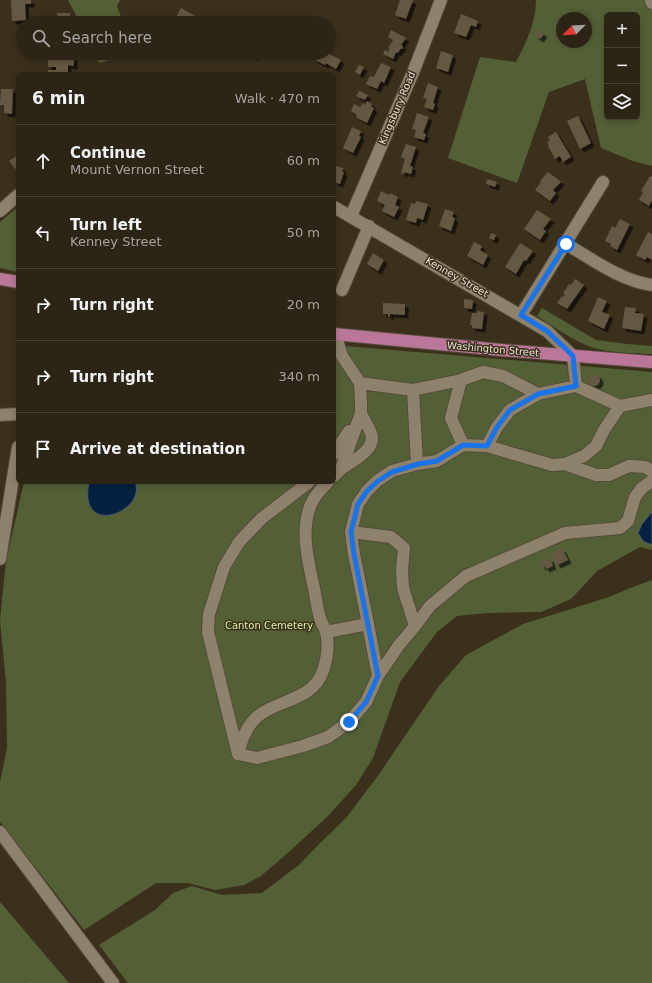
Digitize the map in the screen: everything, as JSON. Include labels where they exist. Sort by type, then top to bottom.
[{"type":"main road","points":[[0,279],[16,282]]},
{"type":"main road","name":"Washington Street","points":[[336,334],[501,350],[652,362]]},
{"type":"street","name":"Kingsbury Road","points":[[351,216],[414,70],[441,0]]},
{"type":"street","points":[[521,315],[603,182]]},
{"type":"street","points":[[2,205],[16,196]]},
{"type":"street","name":"Kenney Street","points":[[336,207],[547,331],[573,356]]},
{"type":"street","points":[[342,290],[369,226]]},
{"type":"street","points":[[566,244],[611,270],[628,278],[652,285]]},
{"type":"street","points":[[336,340],[342,356],[360,384],[361,413],[338,472]]},
{"type":"street","points":[[573,356],[576,386]]},
{"type":"street","points":[[360,384],[413,390],[461,380],[483,372],[503,376],[538,394]]},
{"type":"street","points":[[461,380],[451,418],[463,445]]},
{"type":"street","points":[[487,446],[497,427],[510,410],[538,394],[576,386],[620,406],[652,400]]},
{"type":"street","points":[[413,390],[418,464]]},
{"type":"street","points":[[378,676],[351,532],[358,504],[367,491],[378,481],[392,472],[418,464],[437,461],[463,445],[487,446],[552,465],[565,464],[584,456],[596,446],[604,430],[620,406]]},
{"type":"street","points":[[336,451],[361,413]]},
{"type":"street","points":[[338,472],[360,456],[370,447],[372,442],[371,433],[361,413]]},
{"type":"street","points":[[0,415],[16,414]]},
{"type":"street","points":[[0,558],[2,534],[16,458]]},
{"type":"street","points":[[565,464],[596,475],[609,475],[629,466],[645,467],[652,471]]},
{"type":"street","points":[[238,754],[257,758],[302,746],[328,737],[349,722],[366,702],[378,676],[399,645],[430,606],[466,576],[565,533],[620,528],[628,521],[635,497],[642,488],[652,481]]},
{"type":"street","points":[[238,754],[208,632],[209,614],[224,567],[239,542],[261,519],[306,484]]},
{"type":"street","points":[[238,754],[243,737],[253,720],[266,711],[296,698],[314,686],[323,672],[328,654],[326,632],[320,619],[312,577],[307,548],[306,523],[311,504],[318,492],[326,484]]},
{"type":"street","points":[[351,532],[391,537],[404,548],[402,570],[403,588],[415,626]]},
{"type":"street","points":[[326,632],[368,624]]},
{"type":"street","points":[[0,832],[113,983]]},
{"type":"green space","points":[[68,0],[120,0],[117,6],[121,16],[76,16]]},
{"type":"green space","points":[[536,0],[652,0],[652,166],[633,161],[601,148],[585,79],[549,92],[517,183],[448,158],[480,57],[516,62],[530,32]]},
{"type":"green space","points":[[96,60],[108,60],[101,63]]},
{"type":"green space","points":[[16,209],[16,272],[0,268],[0,222]]},
{"type":"green space","points":[[542,308],[596,340],[652,346],[652,354],[621,352],[591,347],[563,333],[537,316]]},
{"type":"green space","name":"Canton Cemetery","points":[[336,345],[652,372],[652,550],[640,547],[597,571],[571,599],[541,612],[486,613],[457,616],[437,632],[400,682],[373,758],[356,785],[328,816],[290,851],[261,876],[244,885],[215,890],[188,883],[156,883],[84,930],[0,822],[0,782],[7,748],[6,683],[0,620],[6,561],[24,484],[336,484]]},
{"type":"green space","points":[[652,580],[652,983],[128,983],[99,945],[155,910],[173,893],[192,886],[222,895],[262,893],[300,864],[346,818],[377,777],[439,686],[466,655],[523,624],[609,597]]},
{"type":"green space","points":[[0,902],[69,983],[0,983]]},
{"type":"water","points":[[89,484],[135,484],[136,493],[131,503],[123,510],[112,515],[101,515],[93,510],[88,500]]},
{"type":"water","points":[[652,512],[652,545],[643,541],[638,533],[642,524]]},
{"type":"building","points":[[11,0],[31,0],[31,4],[25,4],[26,16],[16,16],[16,21],[12,21]]},
{"type":"building","points":[[400,0],[413,0],[406,19],[395,15]]},
{"type":"building","points":[[181,8],[195,16],[177,16]]},
{"type":"building","points":[[57,13],[70,13],[70,16],[57,16]]},
{"type":"building","points":[[461,14],[478,21],[476,27],[471,25],[466,37],[454,33]]},
{"type":"building","points":[[537,29],[544,34],[540,39],[534,35]]},
{"type":"building","points":[[391,30],[406,38],[401,45],[403,46],[402,49],[400,49],[398,53],[396,52],[393,59],[383,54],[385,50],[388,52],[390,49],[388,48],[393,40],[388,37]]},
{"type":"building","points":[[441,51],[453,55],[448,72],[436,68]]},
{"type":"building","points":[[336,58],[341,60],[336,69],[326,63],[325,65],[315,60],[336,60]]},
{"type":"building","points":[[48,60],[74,60],[74,66],[68,65],[68,72],[48,72],[48,70],[56,70],[56,67],[48,67]]},
{"type":"building","points":[[381,63],[391,67],[384,83],[381,81],[377,89],[366,84],[370,76],[374,77]]},
{"type":"building","points":[[359,65],[364,67],[360,75],[355,72]]},
{"type":"building","points":[[428,83],[438,87],[433,103],[435,104],[433,110],[424,107],[427,99],[423,98]]},
{"type":"building","points":[[1,89],[13,89],[12,114],[4,113],[4,105],[0,105]]},
{"type":"building","points":[[359,91],[368,95],[365,100],[356,96]]},
{"type":"building","points":[[367,101],[372,104],[371,107],[374,108],[367,123],[356,117],[357,115],[351,111],[354,104],[360,107],[363,103],[365,105]]},
{"type":"building","points":[[417,113],[429,117],[423,133],[426,134],[424,140],[414,137],[416,130],[412,129]]},
{"type":"building","points":[[578,116],[591,143],[580,149],[567,121]]},
{"type":"building","points":[[352,127],[361,131],[359,136],[361,137],[353,153],[343,148]]},
{"type":"building","points":[[556,132],[571,157],[563,162],[560,156],[555,159],[547,142],[550,140],[548,137]]},
{"type":"building","points":[[406,144],[416,147],[410,166],[413,167],[411,174],[404,172],[403,174],[401,173],[405,159],[401,157]]},
{"type":"building","points":[[16,156],[16,170],[9,161]]},
{"type":"building","points":[[336,166],[343,168],[342,172],[344,172],[340,184],[336,183]]},
{"type":"building","points":[[548,172],[561,182],[553,190],[556,193],[550,201],[535,190],[541,182],[540,181]]},
{"type":"building","points":[[650,176],[652,177],[652,200],[649,206],[639,200],[643,192],[641,191]]},
{"type":"building","points":[[487,179],[497,182],[495,187],[486,184]]},
{"type":"building","points":[[381,191],[398,197],[395,205],[399,207],[394,217],[382,211],[385,205],[377,201]]},
{"type":"building","points":[[416,201],[428,204],[423,220],[417,218],[416,223],[406,220],[411,203],[415,204]]},
{"type":"building","points":[[445,209],[454,212],[452,217],[455,218],[451,231],[439,226]]},
{"type":"building","points":[[537,210],[551,219],[543,229],[546,231],[540,240],[524,229]]},
{"type":"building","points":[[620,219],[630,224],[617,250],[605,241],[612,226],[615,228]]},
{"type":"building","points":[[648,232],[652,234],[652,260],[647,257],[645,260],[636,255]]},
{"type":"building","points":[[491,233],[496,235],[494,240],[489,238]]},
{"type":"building","points":[[474,242],[482,246],[480,250],[488,255],[483,265],[467,256]]},
{"type":"building","points":[[520,243],[533,251],[526,261],[524,260],[516,274],[505,267]]},
{"type":"building","points":[[373,253],[384,260],[378,271],[367,264]]},
{"type":"building","points":[[575,279],[584,285],[567,309],[557,303],[562,296],[563,297],[565,295],[563,293],[569,284],[571,285]]},
{"type":"building","points":[[598,297],[607,301],[602,312],[610,315],[604,329],[588,321]]},
{"type":"building","points":[[464,299],[473,300],[472,309],[464,308]]},
{"type":"building","points":[[383,303],[405,304],[405,315],[390,314],[390,317],[388,317],[388,314],[383,314]]},
{"type":"building","points":[[625,307],[636,308],[635,313],[644,314],[641,331],[622,328]]},
{"type":"building","points":[[477,311],[484,312],[482,329],[472,328],[472,325],[470,325],[472,313],[477,313]]},
{"type":"building","points":[[592,374],[596,374],[600,380],[596,386],[592,386],[588,382],[588,378]]},
{"type":"building","points":[[562,548],[568,560],[557,565],[551,554]]},
{"type":"building","points":[[550,558],[553,566],[546,569],[545,566],[542,567],[540,562]]},
{"type":"route","points":[[349,722],[366,702],[378,676],[351,532],[358,504],[367,491],[378,481],[392,472],[418,464],[437,461],[463,445],[487,446],[497,427],[510,410],[538,394],[576,386],[573,356],[547,331],[521,315],[566,244]]}]
